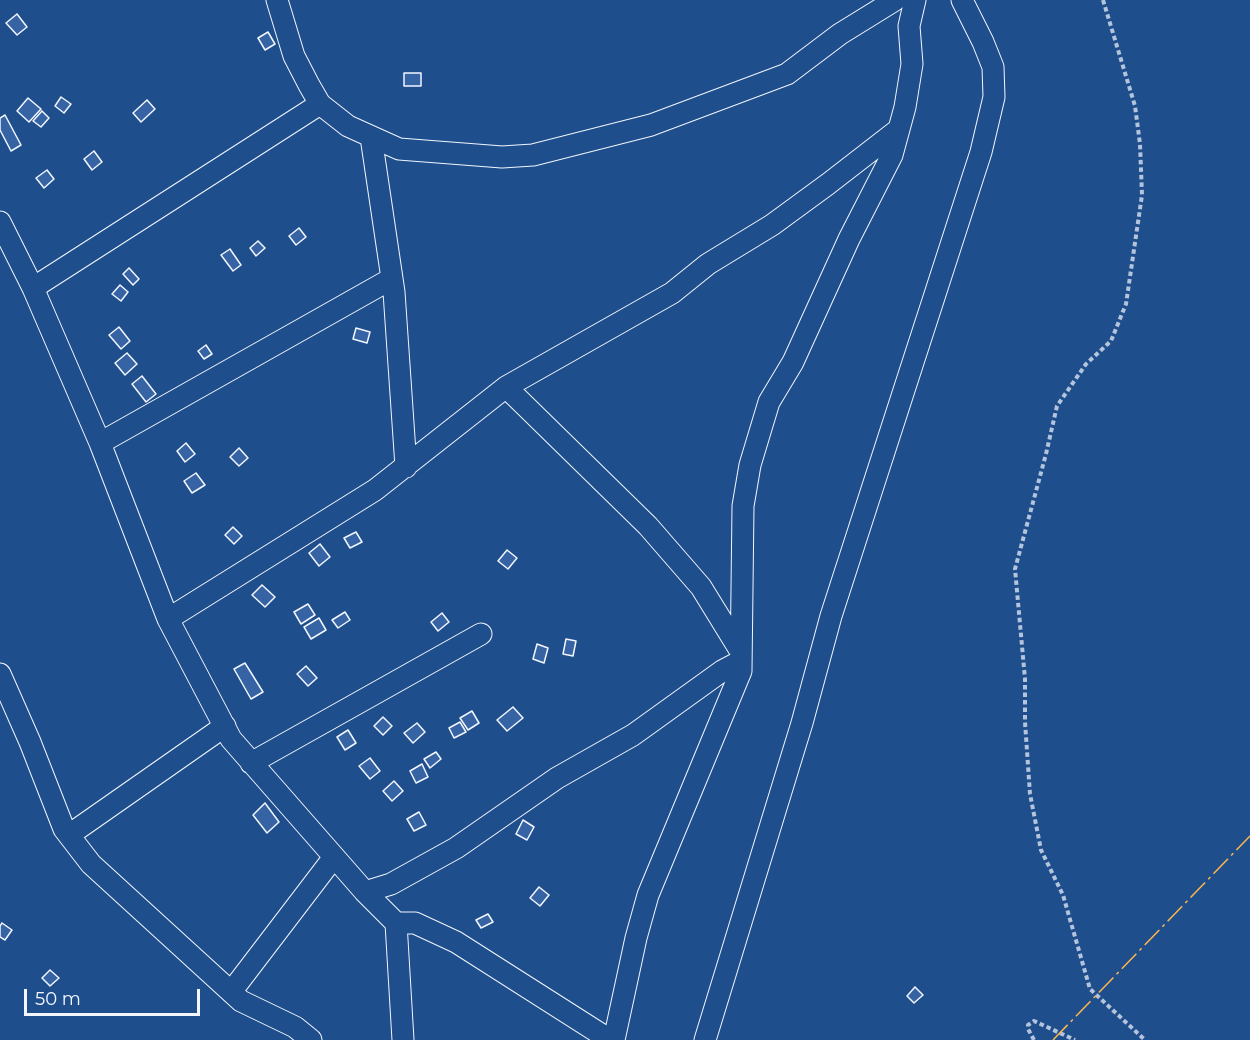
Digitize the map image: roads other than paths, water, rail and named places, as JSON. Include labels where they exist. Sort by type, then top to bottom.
[{"type":"street","points":[[277,0],[294,56],[320,104],[348,126],[399,149],[502,157],[533,155],[651,124],[787,74],[840,34],[896,0]]},
{"type":"street","points":[[396,923],[415,922],[456,942],[612,1040],[648,895],[741,670],[743,506],[750,465],[769,402],[794,362],[812,326],[849,239],[892,155],[912,64],[909,26],[915,0]]},
{"type":"street","points":[[705,1040],[802,723],[831,616],[981,152],[994,97],[993,67],[962,0]]},
{"type":"street","points":[[33,288],[320,104]]},
{"type":"street","points":[[168,619],[375,490],[506,387],[672,293],[708,264],[772,225],[899,129]]},
{"type":"street","points":[[371,137],[394,292],[406,467]]},
{"type":"street","points":[[0,222],[33,288],[100,443],[168,619],[231,739],[365,892],[396,923],[403,1040]]},
{"type":"street","points":[[100,443],[391,279]]},
{"type":"street","points":[[506,387],[648,526],[701,587],[741,657]]},
{"type":"street","points":[[251,763],[481,634]]},
{"type":"street","points":[[365,892],[391,885],[456,848],[557,778],[633,735],[741,657]]},
{"type":"street","points":[[0,674],[64,829],[91,864],[241,1001],[295,1027],[311,1040]]},
{"type":"street","points":[[69,835],[225,726]]},
{"type":"street","points":[[231,992],[334,857]]}]
